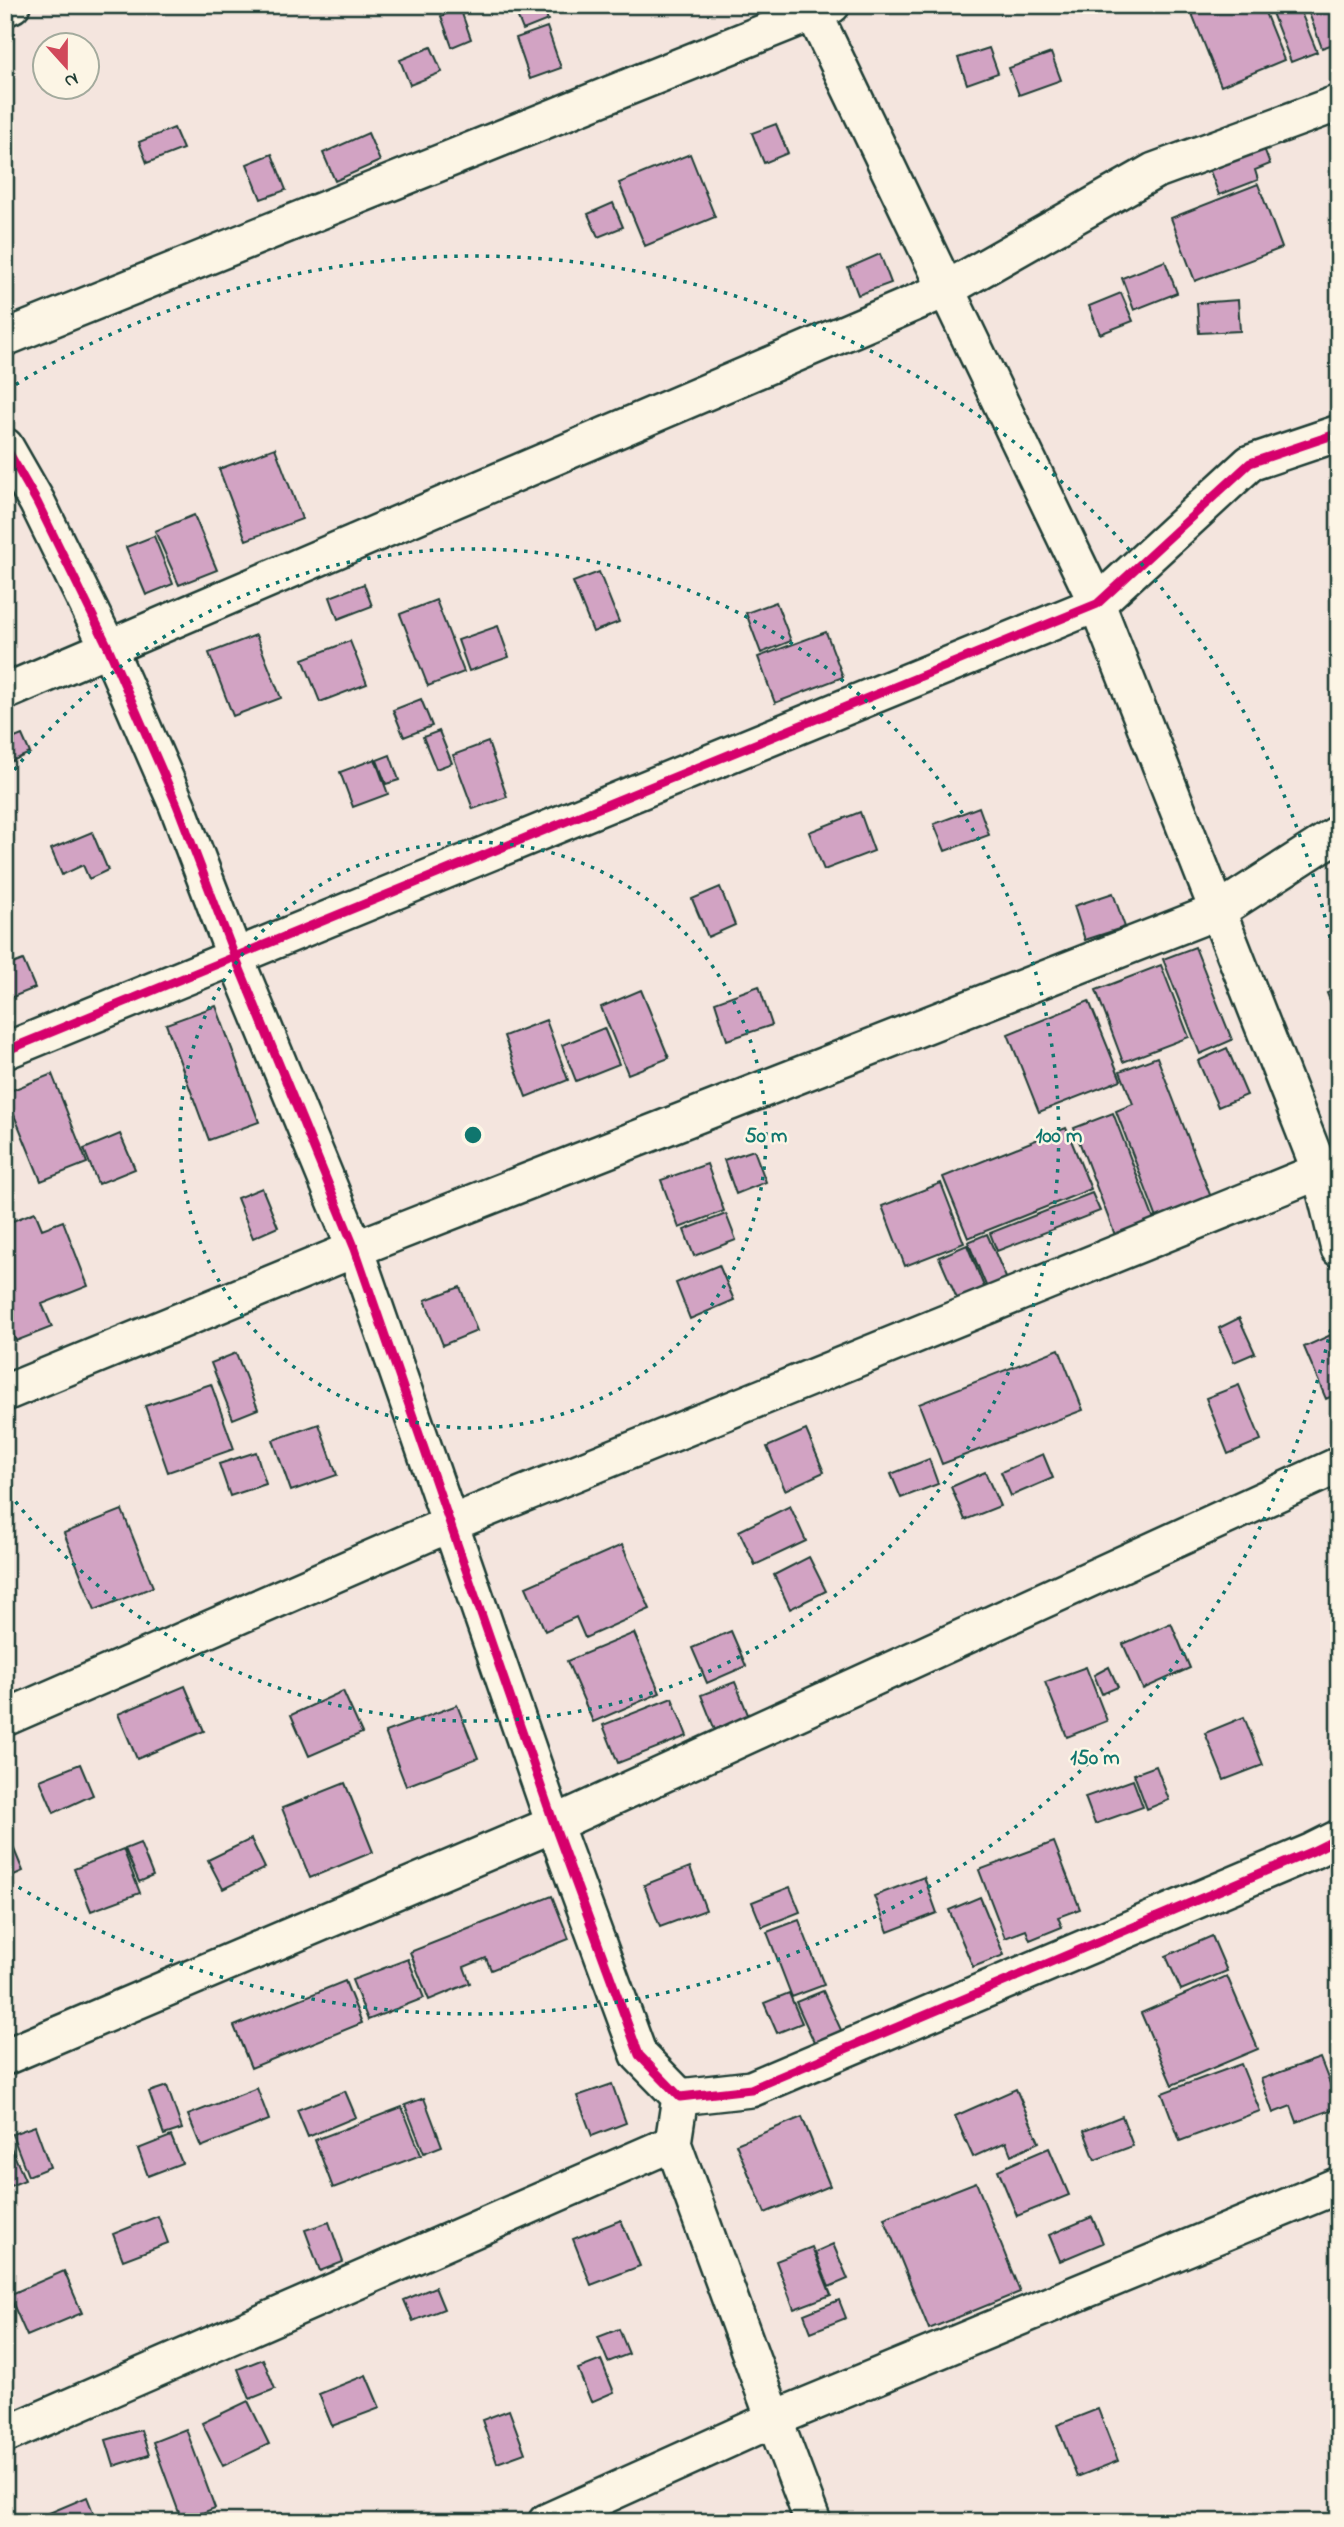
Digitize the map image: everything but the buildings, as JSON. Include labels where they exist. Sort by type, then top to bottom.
[{"type":"street","points":[[5,8],[12,5]]},
{"type":"street","points":[[5,338],[819,8],[945,290],[1097,604],[1320,1171],[1339,1249]]},
{"type":"street","points":[[5,692],[945,290],[1154,171],[1339,103]]},
{"type":"street","points":[[5,1051],[1097,604],[1251,463],[1339,433]]},
{"type":"street","points":[[5,446],[37,502],[108,647],[177,805],[235,957],[355,1249],[554,1824],[639,2055],[680,2097]]},
{"type":"street","points":[[5,1393],[355,1249],[1218,911],[1339,833]]},
{"type":"street","points":[[5,1718],[452,1523],[1320,1171]]},
{"type":"street","points":[[5,2057],[554,1824],[1339,1465]]},
{"type":"street","points":[[680,2097],[751,2089],[1339,1838]]},
{"type":"street","points":[[680,2097],[673,2143],[813,2522]]},
{"type":"street","points":[[5,2435],[673,2143]]},
{"type":"street","points":[[546,2522],[774,2419],[1339,2185]]},
{"type":"cycle path","points":[[5,1051],[1097,604],[1250,463],[1339,433]]},
{"type":"cycle path","points":[[5,446],[37,502],[108,647],[177,805],[235,957],[355,1249],[554,1824],[639,2055],[680,2097],[751,2089],[1339,1838]]}]
